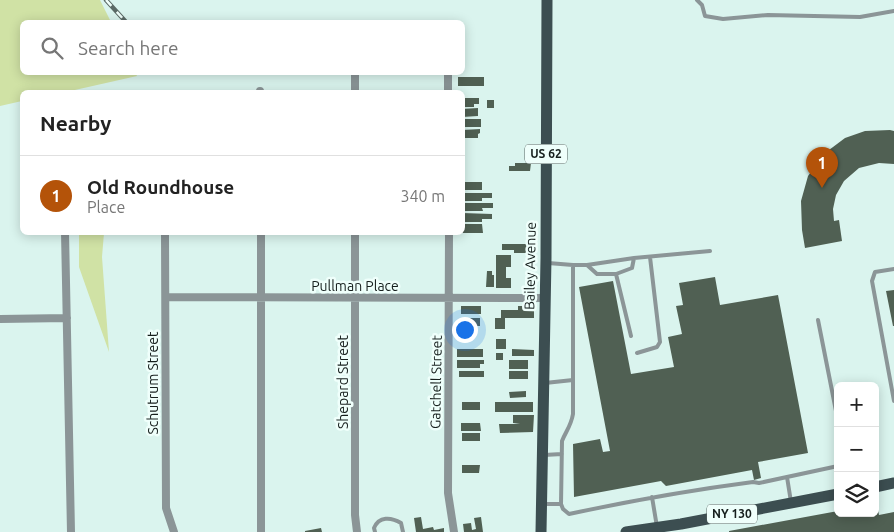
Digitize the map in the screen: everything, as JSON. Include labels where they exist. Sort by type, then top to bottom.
[{"type":"main road","name":"Bailey Avenue","points":[[542,532],[547,0]]},
{"type":"main road","points":[[879,486],[894,483]]},
{"type":"main road","name":"NY 130","points":[[633,531],[657,527],[682,528],[834,495]]},
{"type":"street","points":[[355,75],[355,90]]},
{"type":"street","points":[[448,75],[448,90]]},
{"type":"street","points":[[65,235],[71,532]]},
{"type":"street","name":"Schutrum Street","points":[[165,235],[166,508],[174,532]]},
{"type":"street","points":[[261,235],[261,532]]},
{"type":"street","name":"Shepard Street","points":[[355,235],[355,515],[358,532]]},
{"type":"street","name":"Gatchell Street","points":[[449,235],[448,493],[454,532]]},
{"type":"street","name":"Pullman Place","points":[[166,297],[545,298]]},
{"type":"street","points":[[0,319],[67,318]]},
{"type":"lane","points":[[696,0],[702,5],[704,16],[723,19],[768,15],[860,17],[894,11]]},
{"type":"lane","points":[[546,263],[587,265],[634,258],[710,251]]},
{"type":"lane","points":[[637,353],[657,347],[660,342],[650,257]]},
{"type":"lane","points":[[587,265],[597,274],[616,274],[632,268],[634,258]]},
{"type":"lane","points":[[573,265],[572,418],[562,441],[563,510],[570,514],[628,501],[712,487],[753,482],[759,483],[834,467]]},
{"type":"lane","points":[[894,269],[875,272],[872,281],[894,401]]},
{"type":"lane","points":[[616,274],[631,336]]},
{"type":"lane","points":[[818,320],[834,401]]},
{"type":"lane","points":[[888,371],[894,370]]},
{"type":"lane","points":[[544,383],[573,380]]},
{"type":"lane","points":[[543,456],[562,454]]},
{"type":"lane","points":[[787,476],[791,503]]},
{"type":"lane","points":[[652,497],[657,527]]},
{"type":"lane","points":[[542,504],[562,504]]},
{"type":"lane","points":[[375,532],[374,528],[379,520],[391,518],[401,523],[403,532]]},
{"type":"green space","points":[[0,0],[100,0],[110,20],[20,20],[20,75],[137,76],[75,90],[20,90],[20,101],[0,106]]},
{"type":"green space","points":[[79,235],[104,235],[102,257],[109,352],[79,267]]},
{"type":"building","points":[[458,77],[484,77],[484,86],[458,86]]},
{"type":"building","points":[[465,98],[479,98],[479,104],[474,104],[474,107],[465,107]]},
{"type":"building","points":[[487,100],[494,100],[494,108],[487,108]]},
{"type":"building","points":[[478,108],[478,116],[465,117],[465,109]]},
{"type":"building","points":[[465,119],[481,119],[481,127],[465,127]]},
{"type":"building","points":[[480,129],[478,138],[465,138],[465,130]]},
{"type":"building","points":[[865,131],[894,131],[894,164],[879,163],[859,168],[844,181],[836,195],[833,209],[834,221],[839,220],[842,241],[805,248],[801,201],[808,176],[825,153],[845,138]]},
{"type":"building","points":[[515,163],[531,163],[530,171],[509,171],[509,166],[515,166]]},
{"type":"building","points":[[465,182],[482,182],[482,190],[465,190]]},
{"type":"building","points":[[465,193],[492,193],[492,198],[482,198],[482,201],[465,201]]},
{"type":"building","points":[[465,203],[493,203],[493,208],[482,208],[483,211],[465,211]]},
{"type":"building","points":[[465,213],[492,214],[492,219],[482,219],[482,222],[465,222]]},
{"type":"building","points":[[465,224],[482,224],[483,233],[465,233]]},
{"type":"building","points":[[502,244],[529,244],[529,253],[514,253],[514,250],[502,250]]},
{"type":"building","points":[[496,255],[511,255],[511,267],[506,267],[506,278],[511,278],[511,288],[496,288]]},
{"type":"building","points":[[487,271],[492,271],[492,275],[494,275],[494,287],[486,287]]},
{"type":"building","points":[[715,277],[720,305],[778,295],[808,453],[758,462],[761,478],[754,480],[752,470],[666,486],[661,481],[574,497],[573,444],[600,439],[603,452],[610,451],[579,287],[613,281],[631,374],[674,367],[668,337],[682,334],[676,306],[683,305],[679,283]]},
{"type":"building","points":[[894,290],[894,326],[893,326],[886,291]]},
{"type":"building","points":[[461,306],[481,306],[481,314],[461,314]]},
{"type":"building","points":[[518,306],[534,306],[534,318],[505,318],[505,329],[495,329],[495,318],[501,318],[501,310],[518,310]]},
{"type":"building","points":[[461,318],[480,318],[480,326],[460,326]]},
{"type":"building","points":[[460,329],[474,329],[474,336],[460,336]]},
{"type":"building","points":[[496,339],[506,339],[506,349],[496,349]]},
{"type":"building","points":[[457,349],[483,349],[483,357],[457,357]]},
{"type":"building","points":[[512,349],[534,350],[534,356],[512,356]]},
{"type":"building","points":[[496,353],[503,353],[503,360],[496,360]]},
{"type":"building","points":[[457,360],[484,360],[484,364],[480,364],[480,368],[457,368]]},
{"type":"building","points":[[509,360],[528,360],[528,369],[509,369]]},
{"type":"building","points":[[459,371],[484,371],[484,377],[459,377]]},
{"type":"building","points":[[509,371],[528,371],[528,379],[509,379]]},
{"type":"building","points":[[526,391],[526,397],[510,398],[509,392]]},
{"type":"building","points":[[462,402],[480,402],[480,410],[462,410]]},
{"type":"building","points":[[495,402],[533,402],[533,412],[495,412]]},
{"type":"building","points":[[513,415],[534,415],[533,432],[500,433],[499,424],[520,424],[513,423]]},
{"type":"building","points":[[461,423],[480,423],[481,431],[461,431]]},
{"type":"building","points":[[462,433],[480,433],[480,441],[462,441]]},
{"type":"building","points":[[462,465],[480,465],[479,473],[462,473]]},
{"type":"building","points":[[834,512],[834,517],[879,517],[879,515],[894,512],[894,532],[729,531]]},
{"type":"building","points":[[421,517],[423,529],[433,527],[434,530],[444,528],[444,532],[416,532],[414,518]]},
{"type":"building","points":[[481,517],[483,532],[464,532],[463,524],[471,523],[472,530],[476,529],[474,518]]},
{"type":"building","points":[[321,528],[322,532],[305,532],[305,531]]},
{"type":"railway","points":[[106,0],[124,20]]},
{"type":"place","name":"Old Roundhouse","points":[[822,188]]}]
